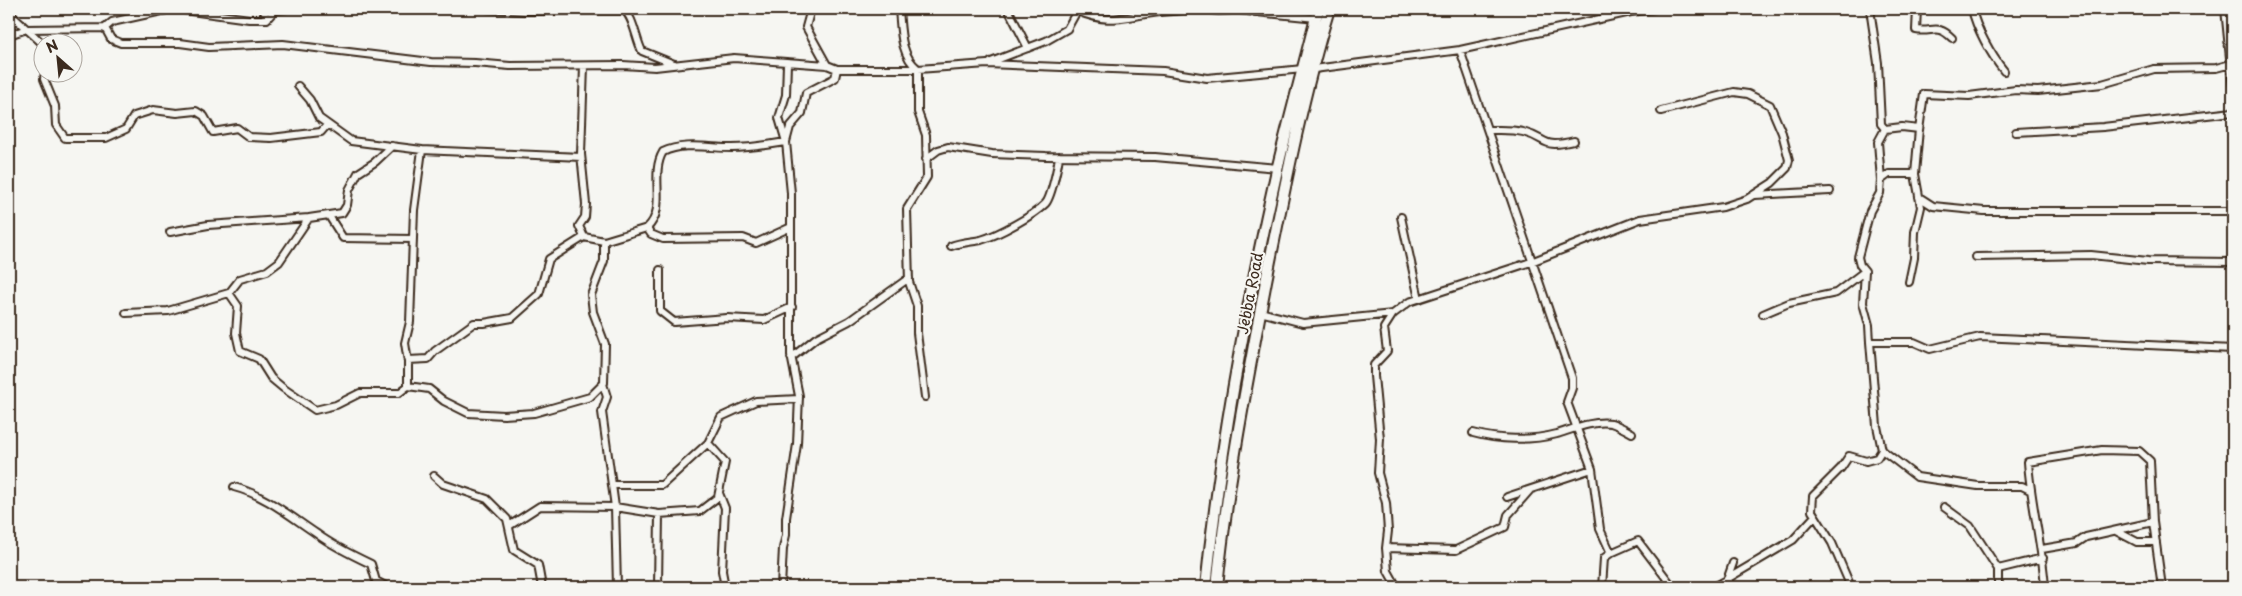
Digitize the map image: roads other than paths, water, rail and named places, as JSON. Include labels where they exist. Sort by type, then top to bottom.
[{"type":"highway","name":"Jebba Road","points":[[1217,587],[1248,372],[1288,171],[1329,9]]},
{"type":"highway","points":[[1206,587],[1229,421],[1278,168],[1317,13]]},
{"type":"street","points":[[9,34],[27,29],[105,28],[112,22],[171,9]]},
{"type":"street","points":[[180,9],[250,19],[267,19],[275,10],[285,9]]},
{"type":"street","points":[[263,9],[267,19]]},
{"type":"street","points":[[488,9],[627,12],[642,50],[675,65]]},
{"type":"street","points":[[811,9],[806,27],[827,65]]},
{"type":"street","points":[[899,9],[903,44],[910,61],[918,69],[918,112],[926,135],[927,177],[907,209],[909,278],[918,306],[917,333],[925,397]]},
{"type":"street","points":[[1008,9],[1028,48]]},
{"type":"street","points":[[987,64],[1046,41],[1067,29],[1078,10],[1093,17],[1115,20],[1147,13],[1201,9],[1317,13]]},
{"type":"street","points":[[1314,69],[1460,50],[1630,10],[1654,9]]},
{"type":"street","points":[[1870,9],[1878,62],[1881,124],[1885,129]]},
{"type":"street","points":[[1917,9],[1916,30],[1944,30],[1952,38]]},
{"type":"street","points":[[1972,9],[1973,18],[1993,58],[2004,70]]},
{"type":"street","points":[[2226,9],[2233,16]]},
{"type":"street","points":[[2226,9],[2233,88]]},
{"type":"street","points":[[9,13],[32,33]]},
{"type":"street","points":[[105,28],[111,39],[121,43],[180,43],[209,47],[283,44],[431,62],[510,66],[655,67],[734,58],[827,65],[837,69],[918,69],[987,64],[1162,71],[1208,78],[1303,69]]},
{"type":"street","points":[[1460,50],[1531,262],[1549,306],[1572,378],[1572,388],[1566,402],[1592,469],[1600,529],[1611,553]]},
{"type":"street","points":[[781,587],[786,518],[797,444],[799,399],[791,358],[791,193],[786,142],[779,118],[786,95],[787,63]]},
{"type":"street","points":[[1910,282],[1914,258],[1915,232],[1921,207],[1915,174],[1924,94],[1969,96],[2016,90],[2038,91],[2102,84],[2154,69],[2216,68],[2230,64]]},
{"type":"street","points":[[584,66],[581,158],[586,204],[585,217],[579,226],[584,237]]},
{"type":"street","points":[[786,142],[790,127],[802,113],[806,93],[835,78],[837,69]]},
{"type":"street","points":[[45,82],[55,106],[56,125],[65,138],[106,138],[126,129],[134,116],[153,110],[176,113],[196,110],[204,116],[214,132],[237,128],[249,137],[303,136],[321,132],[328,125]]},
{"type":"street","points":[[298,86],[310,100],[319,118],[351,141],[422,150],[581,158]]},
{"type":"street","points":[[1397,587],[1388,571],[1386,503],[1378,473],[1380,439],[1374,376],[1374,365],[1387,351],[1384,328],[1394,314],[1409,302],[1531,262],[1640,218],[1723,207],[1754,195],[1772,183],[1787,168],[1789,160],[1782,133],[1770,105],[1748,94],[1734,92],[1661,111]]},
{"type":"street","points":[[2016,132],[2103,127],[2233,112]]},
{"type":"street","points":[[1885,129],[1902,127],[1919,130]]},
{"type":"street","points":[[1488,130],[1512,129],[1526,132],[1546,144],[1558,145],[1574,141]]},
{"type":"street","points":[[1885,129],[1878,142],[1881,180],[1880,193],[1870,211],[1858,257],[1860,265],[1865,271],[1863,304],[1869,325],[1877,426],[1882,450],[1917,477],[1978,486],[2022,486],[2030,490]]},
{"type":"street","points":[[408,360],[428,360],[435,351],[474,323],[512,318],[539,294],[549,259],[584,237],[604,241],[647,228],[653,223],[657,211],[658,167],[663,152],[678,146],[742,148],[786,142]]},
{"type":"street","points":[[170,232],[184,231],[208,225],[342,214],[347,205],[349,190],[358,174],[375,162],[392,146]]},
{"type":"street","points":[[926,159],[938,150],[948,147],[992,154],[1156,157],[1278,168]]},
{"type":"street","points":[[408,386],[408,360],[405,343],[410,322],[413,239],[422,150]]},
{"type":"street","points":[[951,246],[981,240],[998,233],[1011,227],[1046,203],[1058,167],[1059,156]]},
{"type":"street","points":[[1881,180],[1889,174],[1915,174]]},
{"type":"street","points":[[1754,195],[1830,191]]},
{"type":"street","points":[[1920,197],[1933,206],[1984,211],[2233,211]]},
{"type":"street","points":[[329,216],[343,238],[413,239]]},
{"type":"street","points":[[1401,217],[1419,299]]},
{"type":"street","points":[[126,314],[168,311],[229,293],[240,279],[267,271],[279,262],[309,218]]},
{"type":"street","points":[[647,228],[650,234],[663,239],[734,237],[756,243],[790,228]]},
{"type":"street","points":[[604,241],[604,261],[591,295],[593,312],[605,344],[606,362],[603,384],[607,397],[602,412],[615,507],[617,587]]},
{"type":"street","points":[[1976,257],[2091,255],[2140,261],[2233,262]]},
{"type":"street","points":[[660,270],[660,311],[674,322],[727,318],[764,320],[792,307]]},
{"type":"street","points":[[1763,314],[1789,303],[1836,293],[1865,271]]},
{"type":"street","points":[[791,358],[816,338],[850,321],[909,278]]},
{"type":"street","points":[[229,293],[238,306],[236,333],[240,351],[259,359],[271,378],[315,410],[336,405],[360,393],[398,393],[408,386],[429,389],[444,401],[468,413],[504,415],[534,413],[590,396],[603,384]]},
{"type":"street","points":[[1260,312],[1303,323],[1394,314]]},
{"type":"street","points":[[1870,342],[1914,342],[1930,349],[1980,337],[2233,349]]},
{"type":"street","points":[[612,485],[662,485],[708,443],[721,417],[756,401],[799,399]]},
{"type":"street","points":[[1472,433],[1492,438],[1522,438],[1555,434],[1576,428],[1611,423],[1632,433]]},
{"type":"street","points":[[509,526],[540,506],[615,507],[659,514],[700,511],[718,497],[725,462],[708,443]]},
{"type":"street","points":[[2232,446],[2233,454]]},
{"type":"street","points":[[1851,587],[1832,543],[1814,516],[1812,511],[1814,496],[1840,468],[1848,456],[1866,461],[1877,458],[1882,450]]},
{"type":"street","points":[[2045,587],[2042,549],[2030,490],[2028,462],[2102,450],[2139,451],[2150,461],[2153,522],[2162,587]]},
{"type":"street","points":[[1507,497],[1592,469]]},
{"type":"street","points":[[434,476],[443,484],[486,499],[507,519],[514,550],[538,565],[542,587]]},
{"type":"street","points":[[234,487],[247,490],[269,502],[317,535],[371,564],[376,581],[387,587]]},
{"type":"street","points":[[1386,548],[1456,550],[1505,527],[1508,515],[1530,490]]},
{"type":"street","points":[[719,493],[725,508],[722,571],[725,587]]},
{"type":"street","points":[[1944,507],[1970,526],[1998,569],[1998,587]]},
{"type":"street","points":[[658,587],[659,514]]},
{"type":"street","points":[[1714,587],[1793,540],[1814,516]]},
{"type":"street","points":[[2042,549],[2077,543],[2086,538],[2153,522]]},
{"type":"street","points":[[2116,532],[2137,542],[2156,542]]},
{"type":"street","points":[[1602,587],[1604,558],[1638,541],[1673,587]]},
{"type":"street","points":[[1998,569],[2043,558]]},
{"type":"street","points":[[1727,578],[1733,564]]},
{"type":"street","points":[[1727,578],[1732,587]]}]
